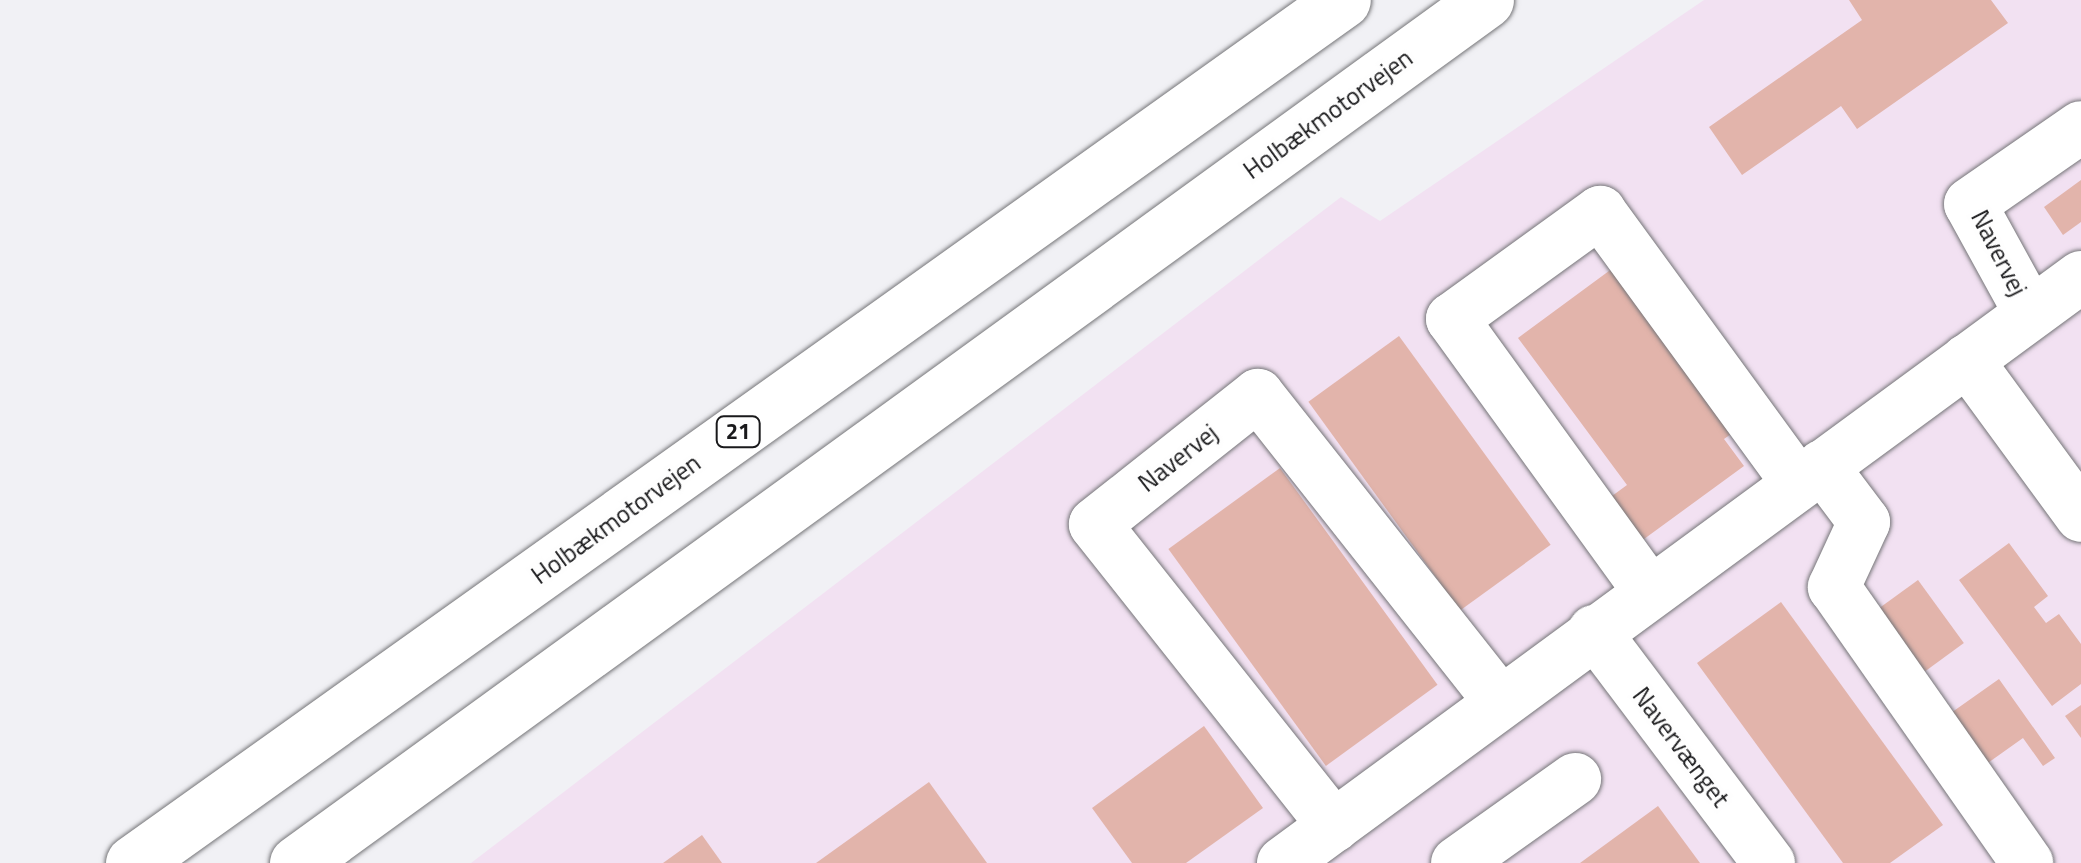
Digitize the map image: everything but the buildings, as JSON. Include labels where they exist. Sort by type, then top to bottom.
[{"type":"highway","name":"Holbækmotorvejen","points":[[134,863],[1343,0]]},
{"type":"highway","name":"Holbækmotorvejen","points":[[296,863],[1486,0]]},
{"type":"street","name":"Navervej","points":[[2030,314],[1970,204],[2081,127]]},
{"type":"street","points":[[1649,590],[1452,319],[1600,212],[1810,475],[1864,522],[1834,588],[2024,862]]},
{"type":"street","name":"Navervej","points":[[1500,701],[1258,395],[1095,524],[1312,849],[1649,590],[2081,277]]},
{"type":"street","points":[[1967,360],[2081,516]]},
{"type":"street","name":"Navervænget","points":[[1594,631],[1769,863]]},
{"type":"street","points":[[1457,863],[1575,779]]},
{"type":"shaded area","points":[[1704,0],[2081,0],[2081,863],[471,863],[1341,197],[1380,221]]}]
